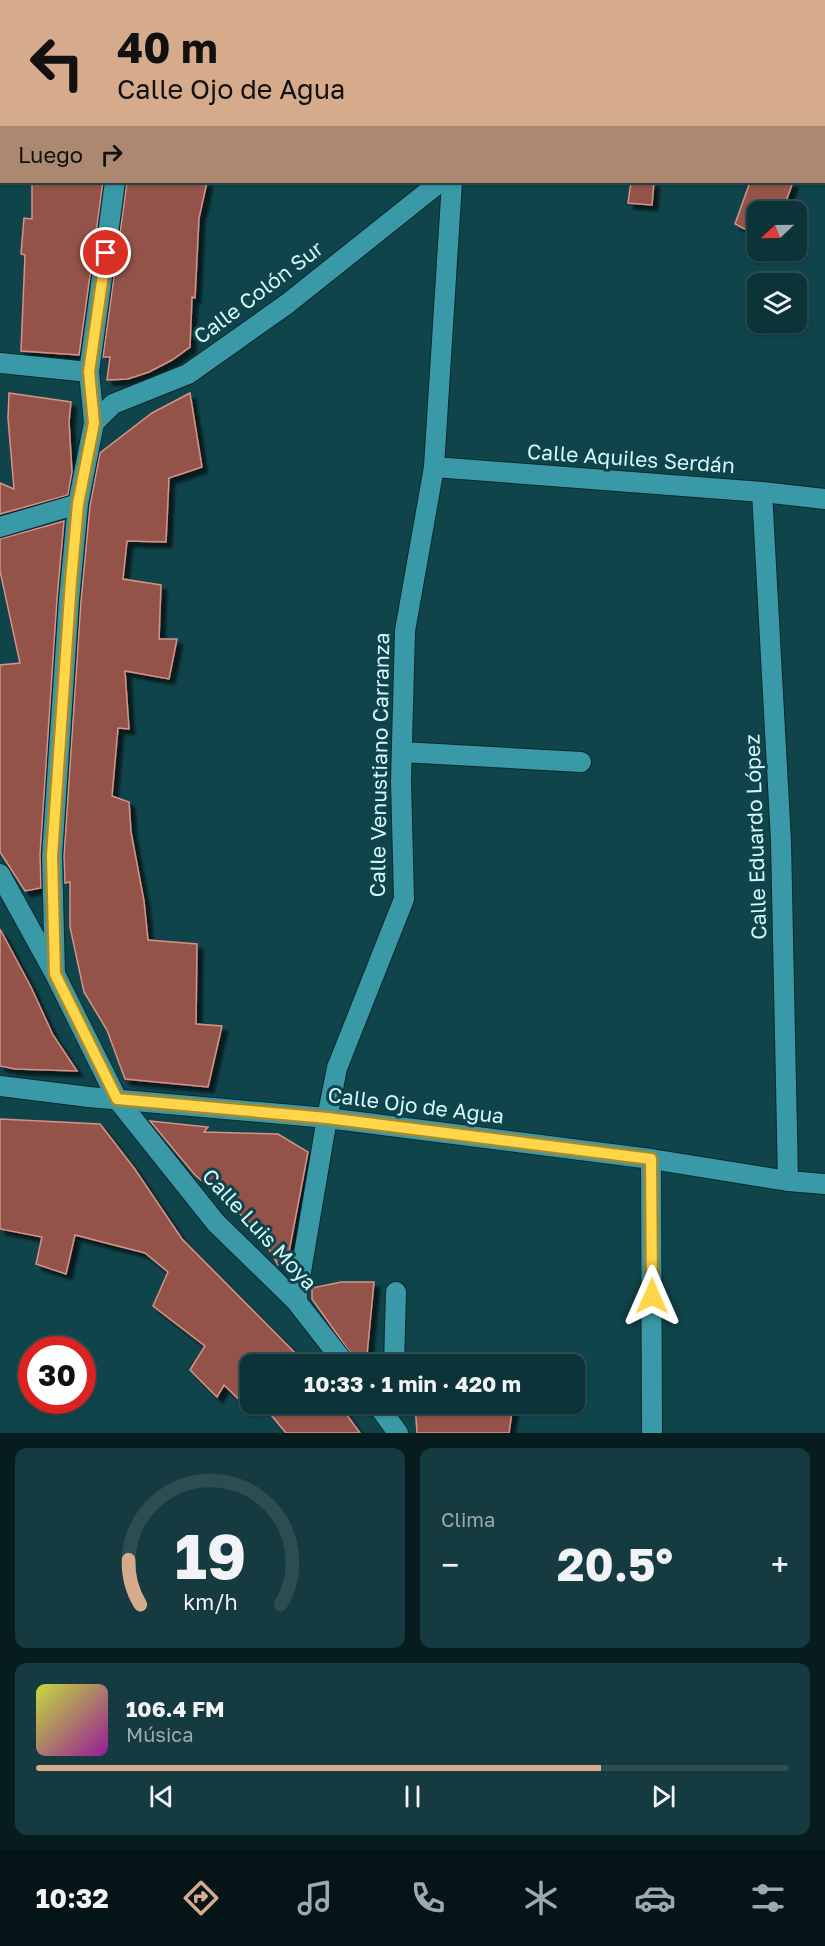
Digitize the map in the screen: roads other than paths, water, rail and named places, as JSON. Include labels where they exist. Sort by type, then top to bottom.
[{"type":"street","points":[[55,974],[52,856],[69,600],[78,504],[94,423],[89,372],[115,183]]},
{"type":"street","name":"Calle Colón Sur","points":[[94,423],[113,404],[188,374],[287,304],[439,183]]},
{"type":"street","name":"Calle Venustiano Carranza","points":[[296,1301],[327,1118],[338,1068],[404,899],[402,752],[405,631],[434,467],[452,183]]},
{"type":"street","points":[[0,363],[89,372]]},
{"type":"street","name":"Calle Aquiles Serdán","points":[[434,467],[762,492],[825,499]]},
{"type":"street","name":"Calle Eduardo López","points":[[762,492],[781,841],[788,1180]]},
{"type":"street","points":[[0,527],[78,504]]},
{"type":"street","points":[[402,752],[581,762]]},
{"type":"street","name":"Calle Luis Moya","points":[[0,874],[55,974],[117,1099],[216,1224],[296,1301],[337,1354]]},
{"type":"street","name":"Calle Ojo de Agua","points":[[0,1086],[327,1118],[651,1159],[825,1184]]},
{"type":"street","points":[[651,1159],[652,1433]]},
{"type":"street","points":[[394,1354],[396,1292]]},
{"type":"street","points":[[384,1414],[395,1429]]},
{"type":"street","points":[[394,1414],[395,1429]]}]
